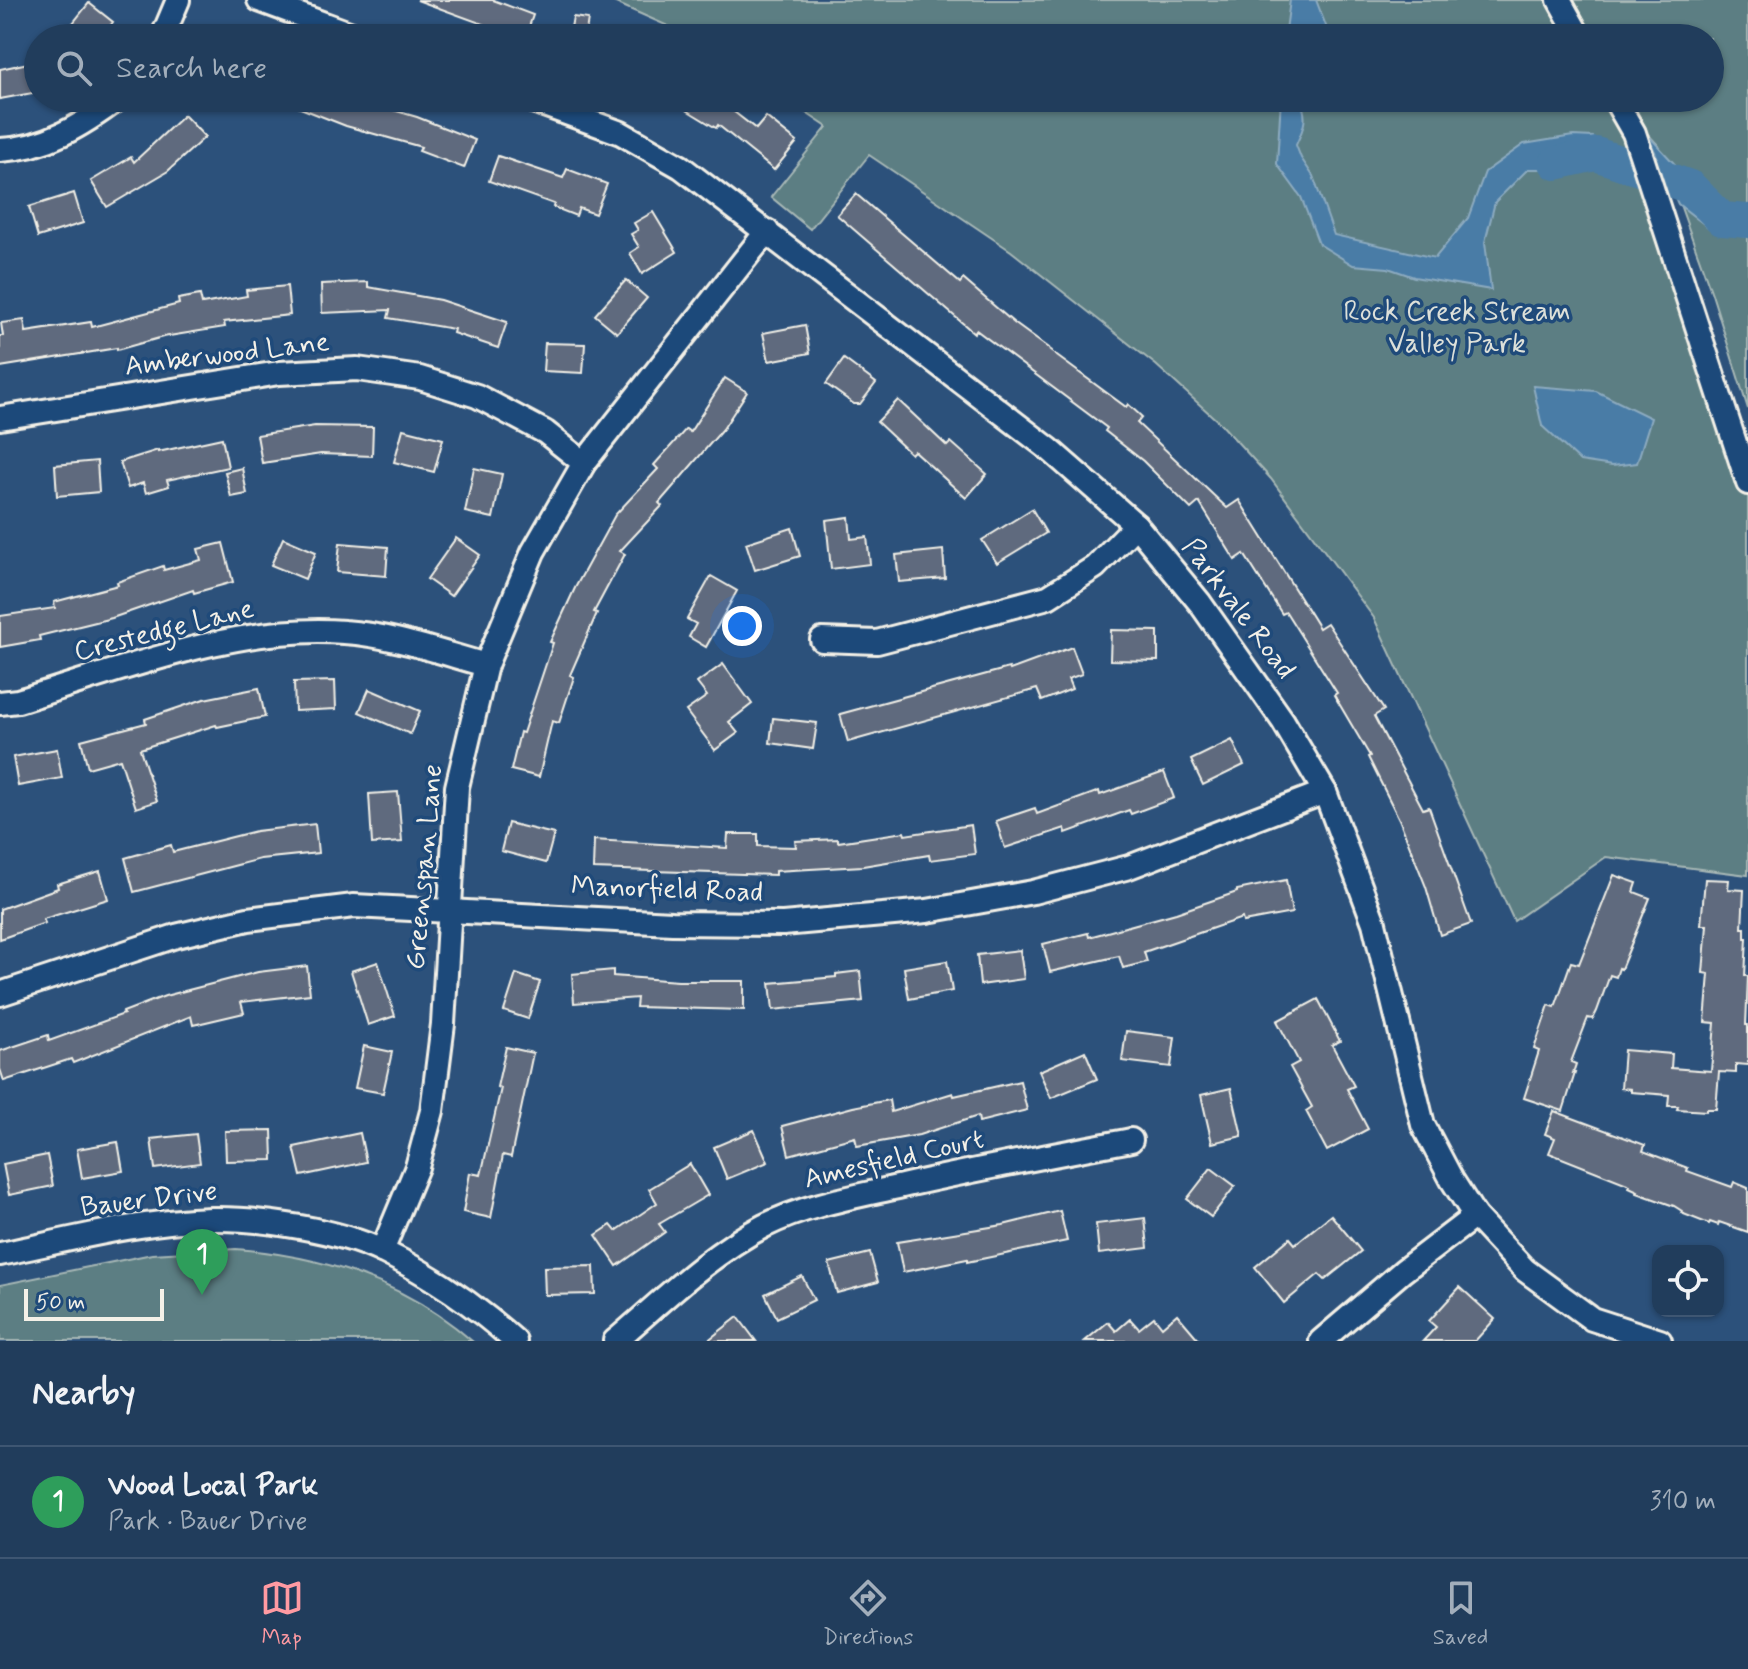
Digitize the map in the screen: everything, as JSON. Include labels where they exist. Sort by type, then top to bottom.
[{"type":"street","points":[[168,24],[178,0]]},
{"type":"street","points":[[259,0],[324,24]]},
{"type":"street","points":[[1559,0],[1572,24]]},
{"type":"street","points":[[0,150],[19,149],[54,139],[100,112]]},
{"type":"street","name":"Parkvale Road","points":[[563,112],[621,133],[681,167],[1049,449],[1136,525],[1200,603],[1283,721],[1325,792],[1374,923],[1423,1125],[1475,1216],[1525,1270],[1592,1319],[1660,1341]]},
{"type":"street","points":[[1622,112],[1634,133],[1748,483]]},
{"type":"street","name":"Greenspan Lane","points":[[382,1251],[417,1167],[432,1111],[443,1024],[457,787],[486,665],[533,552],[584,463],[767,231]]},
{"type":"street","name":"Amberwood Lane","points":[[0,418],[279,373],[357,369],[420,378],[477,396],[545,432],[584,463]]},
{"type":"street","points":[[822,640],[877,642],[1048,597],[1095,567],[1136,525]]},
{"type":"street","name":"Crestedge Lane","points":[[0,703],[18,701],[204,646],[279,633],[342,631],[383,637],[486,665]]},
{"type":"street","name":"Manorfield Road","points":[[0,994],[176,936],[248,919],[354,906],[672,923],[783,924],[927,911],[1033,892],[1129,867],[1325,792]]},
{"type":"street","name":"Amesfield Court","points":[[615,1341],[699,1269],[764,1226],[823,1203],[1131,1140]]},
{"type":"street","points":[[1321,1341],[1403,1271],[1475,1216]]},
{"type":"street","name":"Bauer Drive","points":[[0,1254],[133,1227],[211,1219],[316,1231],[382,1251],[479,1310],[515,1341]]},
{"type":"green space","points":[[609,0],[1551,0],[1564,24],[663,24]]},
{"type":"green space","points":[[1572,0],[1748,0],[1748,409],[1712,294],[1659,146],[1647,133],[1637,112],[1724,112],[1724,24],[1587,24]]},
{"type":"green space","name":"Rock Creek Stream Valley Park","points":[[805,112],[1612,112],[1644,171],[1674,255],[1748,496],[1748,875],[1606,857],[1514,921],[1374,618],[1271,479],[1221,424],[1156,365],[1011,251],[869,155],[810,229],[771,197],[827,127]]},
{"type":"green space","points":[[236,1249],[300,1258],[362,1276],[419,1303],[472,1341],[0,1341],[0,1285],[152,1254]]},
{"type":"water","points":[[1290,0],[1316,0],[1325,24],[1287,24]]},
{"type":"water","points":[[1280,112],[1304,112],[1296,145],[1313,176],[1334,235],[1435,258],[1468,218],[1485,172],[1524,144],[1573,136],[1593,137],[1604,169],[1528,169],[1495,202],[1485,242],[1491,290],[1414,277],[1388,268],[1353,265],[1319,244],[1301,197],[1277,164]]},
{"type":"water","points":[[1647,134],[1683,173],[1735,213],[1748,209],[1748,237],[1713,231],[1678,204]]},
{"type":"water","points":[[1533,386],[1596,391],[1651,418],[1637,463],[1612,466],[1580,461],[1542,426]]},
{"type":"building","points":[[417,0],[493,0],[533,15],[530,24],[483,24]]},
{"type":"building","points":[[89,3],[113,22],[112,24],[72,24]]},
{"type":"building","points":[[573,17],[588,19],[587,24],[572,24]]},
{"type":"building","points":[[24,64],[24,95],[0,99],[0,69]]},
{"type":"building","points":[[310,112],[400,112],[475,140],[464,168],[419,151],[421,147],[346,126]]},
{"type":"building","points":[[690,112],[734,112],[756,129],[766,117],[797,142],[774,170],[718,125],[716,128]]},
{"type":"building","points":[[184,115],[205,137],[168,171],[107,207],[91,181],[131,157],[134,162]]},
{"type":"building","points":[[498,156],[563,178],[567,169],[607,184],[595,214],[579,208],[576,216],[553,207],[554,204],[489,181]]},
{"type":"building","points":[[74,193],[83,223],[38,237],[29,207]]},
{"type":"building","points":[[856,194],[960,283],[963,279],[1050,351],[1126,407],[1128,404],[1142,417],[1137,423],[1227,508],[1239,500],[1319,628],[1327,623],[1384,710],[1374,716],[1423,809],[1429,807],[1471,924],[1440,935],[1426,887],[1370,756],[1334,695],[1337,693],[1286,612],[1282,614],[1244,554],[1235,560],[1199,502],[1191,509],[1143,461],[1105,431],[1107,428],[976,330],[974,333],[837,215]]},
{"type":"building","points":[[653,212],[677,252],[642,274],[630,253],[639,247],[631,234],[638,230],[634,223]]},
{"type":"building","points":[[626,280],[647,298],[617,333],[595,315]]},
{"type":"building","points":[[368,282],[368,287],[440,300],[507,322],[498,348],[453,333],[454,329],[388,318],[390,310],[322,313],[321,284]]},
{"type":"building","points":[[287,286],[290,315],[224,322],[225,327],[163,337],[117,350],[0,367],[1,323],[24,320],[26,332],[91,322],[92,327],[179,304],[178,299],[200,295],[202,304],[247,296],[246,290]]},
{"type":"building","points":[[805,325],[810,353],[769,361],[763,333]]},
{"type":"building","points":[[545,343],[585,344],[583,373],[543,371]]},
{"type":"building","points":[[844,359],[876,383],[860,404],[854,404],[826,384]]},
{"type":"building","points":[[725,378],[747,392],[723,429],[659,503],[662,506],[620,551],[625,554],[594,612],[597,613],[570,675],[574,677],[559,723],[552,721],[539,777],[511,770],[520,732],[523,733],[553,643],[550,642],[575,588],[615,515],[658,469],[654,465],[686,429],[690,432]]},
{"type":"building","points":[[898,400],[947,446],[951,442],[987,474],[966,498],[877,422]]},
{"type":"building","points":[[315,426],[373,427],[372,456],[321,454],[262,463],[257,435]]},
{"type":"building","points":[[403,429],[443,439],[434,472],[394,462]]},
{"type":"building","points":[[222,438],[228,467],[167,480],[169,486],[146,493],[143,483],[128,488],[120,462],[158,450]]},
{"type":"building","points":[[97,461],[99,492],[57,496],[55,465]]},
{"type":"building","points":[[242,468],[247,494],[231,497],[225,472]]},
{"type":"building","points":[[474,468],[502,474],[493,518],[465,512]]},
{"type":"building","points":[[1032,509],[1046,533],[997,563],[982,540]]},
{"type":"building","points":[[849,517],[851,539],[867,537],[870,564],[831,569],[826,520]]},
{"type":"building","points":[[792,528],[800,556],[755,570],[746,543]]},
{"type":"building","points":[[283,538],[316,552],[305,579],[271,565]]},
{"type":"building","points":[[456,538],[480,555],[451,596],[427,579]]},
{"type":"building","points":[[223,543],[233,582],[194,593],[193,590],[112,618],[39,636],[40,640],[0,647],[0,616],[55,608],[54,602],[118,585],[117,582],[163,566],[164,570],[201,560],[198,549]]},
{"type":"building","points":[[340,543],[388,547],[386,576],[337,572]]},
{"type":"building","points":[[943,550],[945,578],[899,582],[896,555]]},
{"type":"building","points":[[711,576],[737,591],[706,647],[689,637],[696,624],[687,619]]},
{"type":"building","points":[[1111,630],[1158,631],[1158,661],[1110,660]]},
{"type":"building","points":[[1072,647],[1082,674],[1068,679],[1072,689],[1042,701],[1037,689],[848,742],[840,714],[1010,670]]},
{"type":"building","points":[[723,664],[752,704],[729,722],[738,733],[715,750],[686,711],[707,696],[697,683]]},
{"type":"building","points":[[335,681],[336,709],[295,711],[294,682]]},
{"type":"building","points":[[259,688],[265,717],[216,725],[140,749],[157,801],[136,808],[120,759],[88,768],[81,740],[146,723],[145,719],[204,699]]},
{"type":"building","points":[[369,689],[420,711],[410,734],[359,712]]},
{"type":"building","points":[[773,718],[817,723],[813,749],[770,743]]},
{"type":"building","points":[[1232,740],[1244,765],[1203,785],[1191,760]]},
{"type":"building","points":[[57,749],[62,778],[18,786],[13,757]]},
{"type":"building","points":[[1164,772],[1174,798],[1131,814],[1129,810],[1066,833],[1065,828],[1005,848],[996,821],[1035,808],[1037,814]]},
{"type":"building","points":[[398,792],[402,842],[372,844],[369,794]]},
{"type":"building","points":[[508,823],[554,834],[546,863],[501,851]]},
{"type":"building","points":[[315,824],[318,853],[260,859],[134,892],[125,858],[171,845],[173,852],[256,831]]},
{"type":"building","points":[[971,825],[975,854],[930,860],[929,855],[863,866],[775,871],[775,875],[593,869],[594,840],[727,848],[728,834],[758,834],[758,846],[796,847],[795,841],[838,839],[838,842]]},
{"type":"building","points":[[100,871],[108,899],[43,919],[45,923],[0,939],[0,909],[58,888],[57,884]]},
{"type":"building","points":[[1614,875],[1637,883],[1634,892],[1650,898],[1621,969],[1616,977],[1610,975],[1593,1019],[1588,1018],[1571,1062],[1576,1064],[1575,1073],[1563,1111],[1524,1098],[1539,1051],[1534,1049],[1549,1005],[1555,1007],[1571,962],[1579,964]]},
{"type":"building","points":[[1705,879],[1729,880],[1728,889],[1744,890],[1742,928],[1745,928],[1747,938],[1745,976],[1748,976],[1748,1065],[1736,1064],[1736,1073],[1719,1072],[1716,1109],[1706,1111],[1668,1106],[1669,1095],[1631,1092],[1631,1089],[1621,1088],[1624,1050],[1672,1054],[1671,1068],[1711,1071],[1715,1023],[1705,1022],[1709,974],[1703,973],[1707,925],[1701,925]]},
{"type":"building","points":[[1286,880],[1292,913],[1243,922],[1242,918],[1144,952],[1147,962],[1123,968],[1119,956],[1050,972],[1043,944],[1088,933],[1089,937],[1176,913],[1237,890]]},
{"type":"building","points":[[1020,950],[1024,979],[980,985],[977,955]]},
{"type":"building","points":[[947,961],[952,991],[909,999],[904,968]]},
{"type":"building","points":[[378,962],[395,1016],[368,1025],[351,971]]},
{"type":"building","points":[[307,966],[310,994],[241,1002],[244,1013],[193,1025],[191,1016],[73,1063],[71,1059],[4,1081],[0,1051],[48,1035],[49,1041],[165,996],[258,972]]},
{"type":"building","points":[[613,970],[613,976],[678,981],[744,981],[744,1010],[636,1007],[637,998],[574,1003],[572,974]]},
{"type":"building","points":[[860,971],[863,1001],[773,1010],[770,983],[836,977],[836,974]]},
{"type":"building","points":[[516,974],[540,982],[528,1019],[504,1011]]},
{"type":"building","points":[[1318,999],[1340,1041],[1332,1045],[1354,1086],[1347,1089],[1368,1129],[1327,1151],[1306,1111],[1312,1107],[1290,1067],[1299,1062],[1277,1021]]},
{"type":"building","points":[[1126,1031],[1175,1037],[1171,1067],[1122,1061]]},
{"type":"building","points":[[364,1046],[392,1052],[383,1093],[355,1088]]},
{"type":"building","points":[[506,1047],[533,1053],[511,1157],[503,1155],[491,1218],[463,1212],[470,1173],[481,1175],[501,1088],[497,1087]]},
{"type":"building","points":[[1085,1051],[1097,1079],[1051,1098],[1039,1071]]},
{"type":"building","points":[[1020,1081],[1027,1110],[979,1122],[978,1116],[919,1135],[857,1146],[855,1137],[789,1155],[782,1126],[889,1100],[891,1112],[953,1093],[954,1096]]},
{"type":"building","points":[[1231,1088],[1242,1136],[1212,1143],[1201,1095]]},
{"type":"building","points":[[1554,1111],[1645,1145],[1643,1151],[1688,1168],[1687,1171],[1732,1187],[1734,1182],[1748,1188],[1748,1232],[1719,1222],[1718,1225],[1709,1224],[1681,1213],[1674,1206],[1637,1193],[1630,1185],[1549,1153],[1555,1138],[1545,1134]]},
{"type":"building","points":[[272,1130],[273,1160],[226,1161],[225,1131]]},
{"type":"building","points":[[754,1130],[768,1162],[727,1179],[714,1147]]},
{"type":"building","points":[[360,1133],[366,1162],[301,1176],[294,1147]]},
{"type":"building","points":[[196,1134],[200,1163],[155,1169],[151,1139]]},
{"type":"building","points":[[118,1142],[123,1171],[82,1178],[77,1149]]},
{"type":"building","points":[[47,1155],[53,1186],[9,1195],[3,1164]]},
{"type":"building","points":[[690,1164],[708,1195],[659,1224],[665,1232],[617,1266],[596,1235],[611,1225],[616,1231],[657,1203],[649,1189]]},
{"type":"building","points":[[1211,1168],[1235,1186],[1211,1217],[1187,1199]]},
{"type":"building","points":[[1060,1211],[1067,1241],[903,1272],[897,1242],[1003,1225]]},
{"type":"building","points":[[1331,1215],[1361,1251],[1325,1280],[1319,1274],[1284,1303],[1255,1267],[1290,1238],[1295,1244]]},
{"type":"building","points":[[1145,1218],[1148,1248],[1099,1254],[1096,1224]]},
{"type":"building","points":[[870,1253],[878,1282],[837,1293],[829,1263]]},
{"type":"building","points":[[594,1266],[595,1294],[545,1295],[544,1267]]},
{"type":"building","points":[[802,1276],[814,1300],[777,1318],[765,1294]]},
{"type":"building","points":[[1460,1287],[1495,1319],[1475,1341],[1423,1341],[1436,1327],[1429,1321]]},
{"type":"building","points":[[1177,1314],[1200,1341],[1085,1341],[1108,1322],[1116,1331],[1130,1319],[1139,1329],[1154,1317],[1162,1327]]},
{"type":"building","points":[[738,1317],[756,1341],[707,1341]]},
{"type":"waterway","points":[[1556,163],[1596,154],[1690,187],[1722,219],[1748,221]]},
{"type":"place","name":"Wood Local Park","points":[[202,1295]]}]
